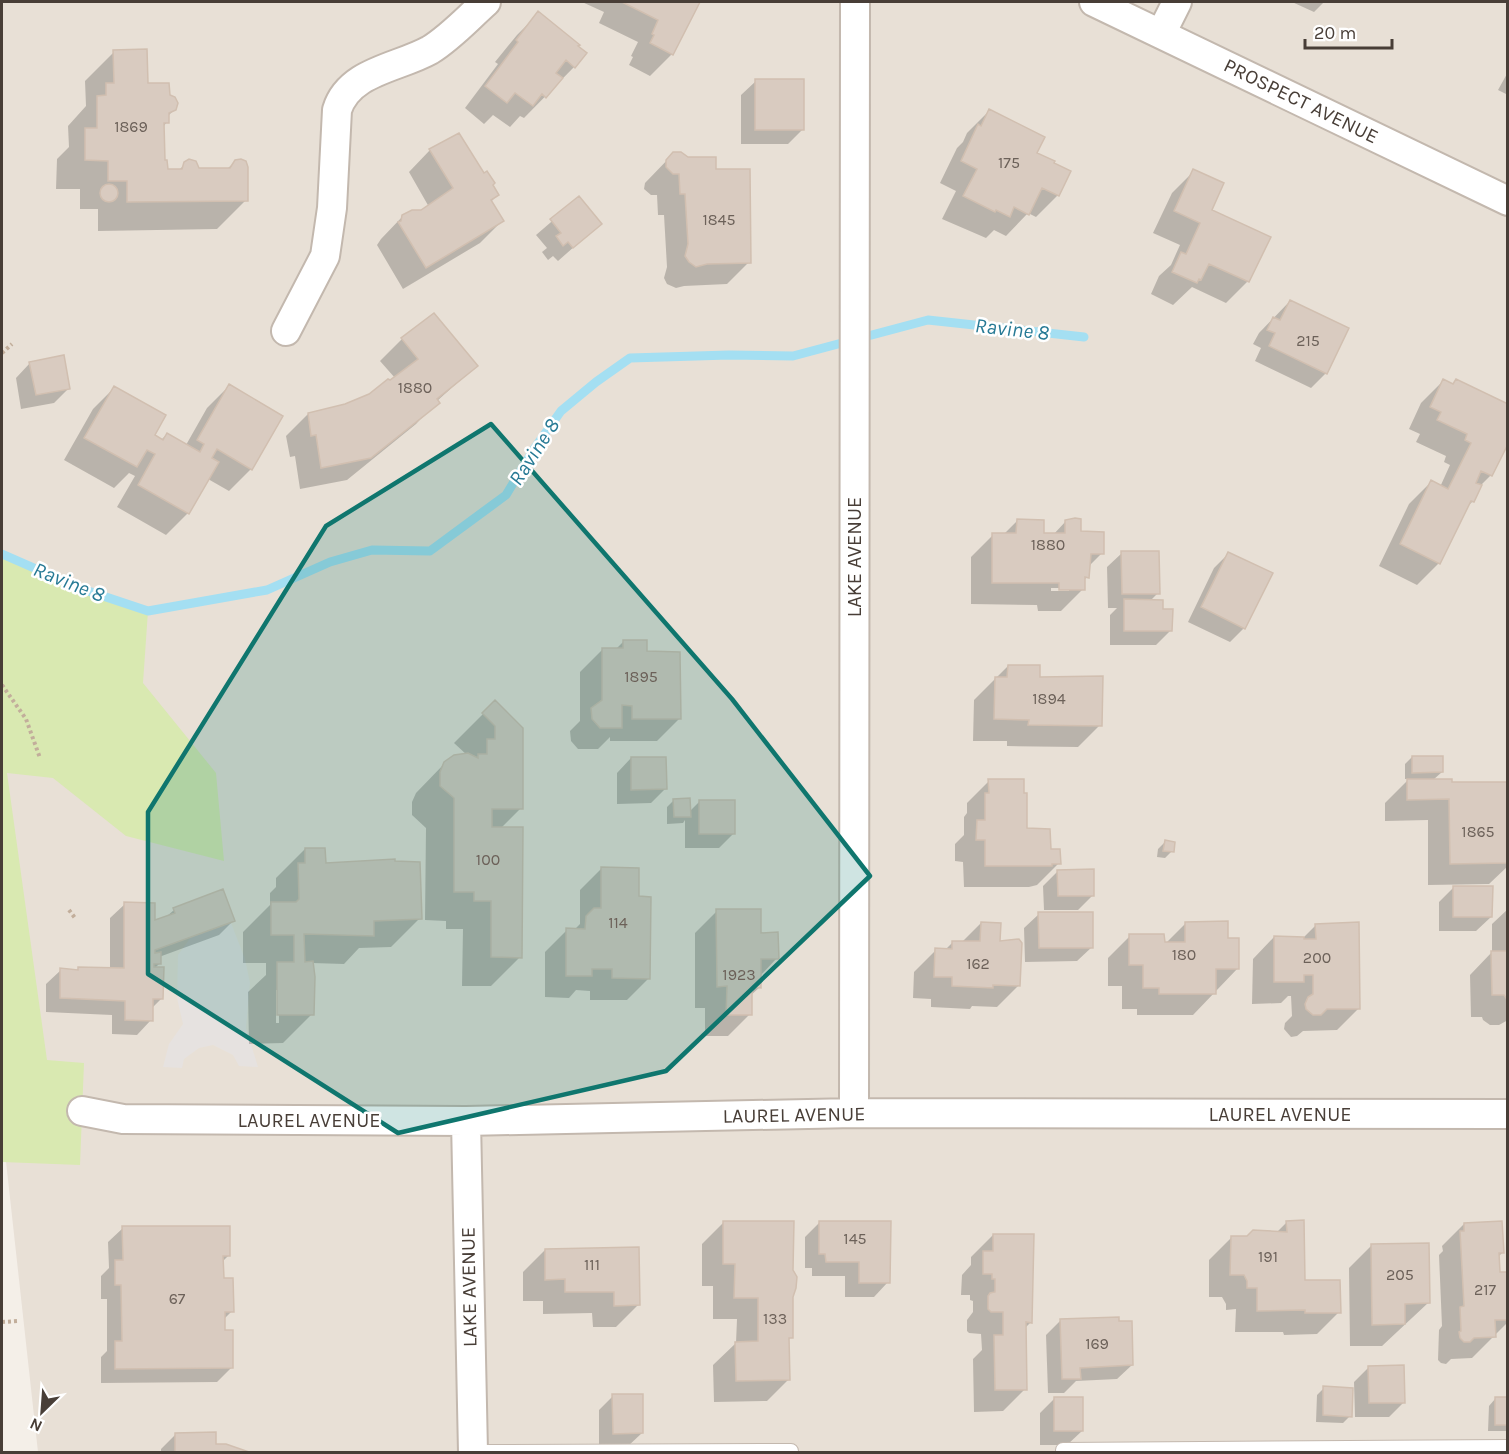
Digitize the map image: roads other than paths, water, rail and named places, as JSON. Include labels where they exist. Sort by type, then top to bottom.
[{"type":"street","points":[[286,331],[325,256],[332,208],[337,110],[340,100],[356,82],[429,50],[450,36],[486,2]]},
{"type":"street","name":"LAKE AVENUE","points":[[854,1113],[855,2]]},
{"type":"street","name":"PROSPECT AVENUE","points":[[1094,2],[1508,201]]},
{"type":"street","points":[[1161,34],[1177,2]]},
{"type":"street","name":"LAUREL AVENUE","points":[[82,1111],[123,1119],[466,1121],[854,1113],[1508,1113]]},
{"type":"street","name":"LAKE AVENUE","points":[[466,1121],[472,1452]]},
{"type":"lane","points":[[1063,1450],[1508,1447]]},
{"type":"lane","points":[[472,1452],[791,1451]]},
{"type":"waterway","name":"Ravine 8","points":[[2,554],[82,589],[148,611],[267,590],[330,562],[372,550],[430,551],[506,495],[561,411],[630,358],[793,356],[928,320],[1084,337]]}]
